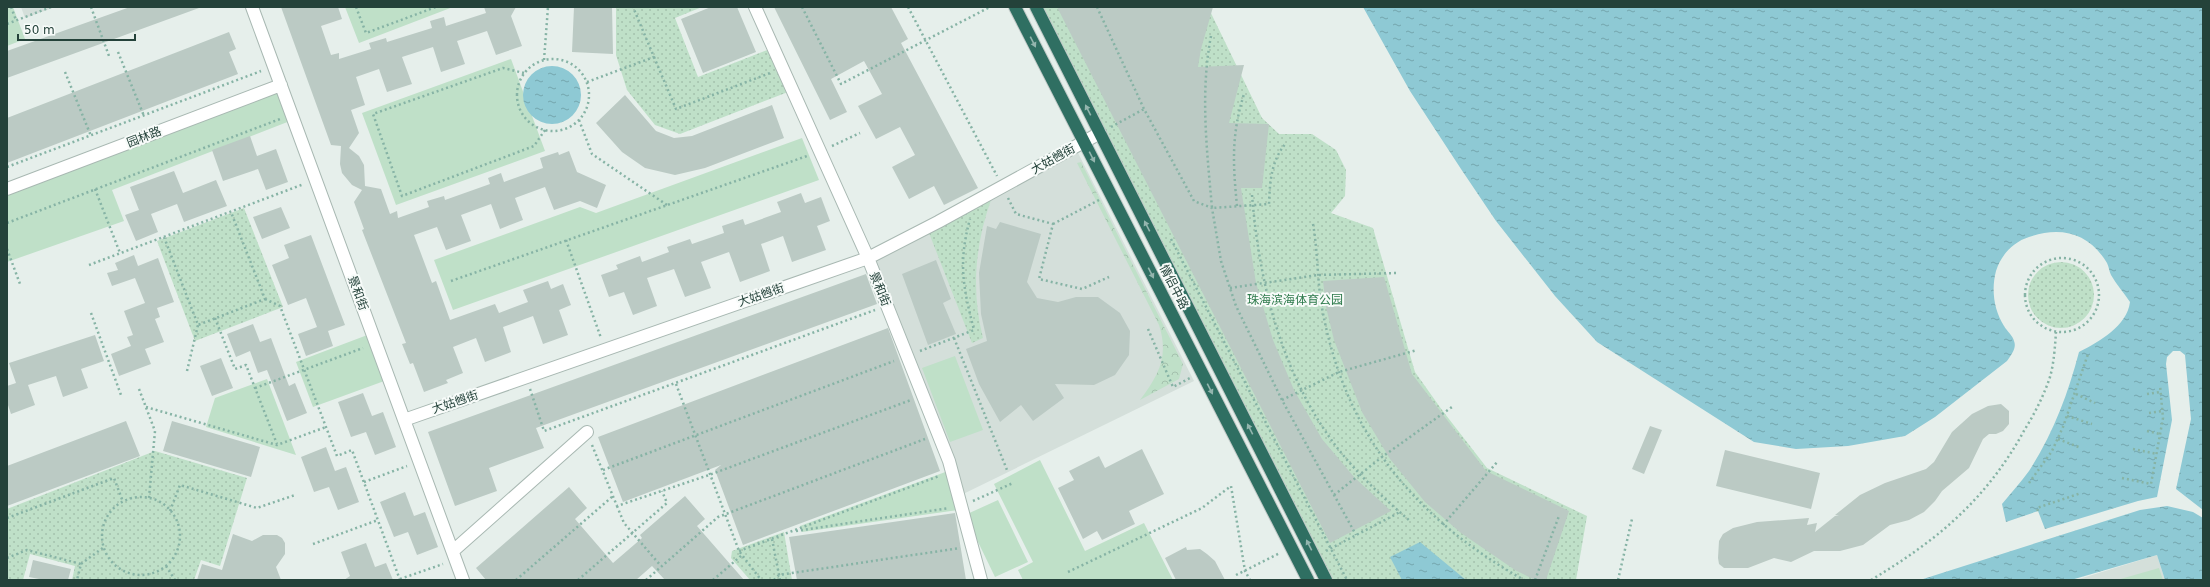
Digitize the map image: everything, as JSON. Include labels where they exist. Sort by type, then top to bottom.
[{"type":"highway","name":"情侣中路","points":[[1015,7],[1308,580]]},
{"type":"highway","name":"情侣中路","points":[[1036,7],[1326,580]]},
{"type":"street","name":"景和街","points":[[252,7],[464,580]]},
{"type":"street","name":"景和街","points":[[755,7],[868,258],[949,460],[981,580]]},
{"type":"street","name":"园林路","points":[[7,189],[280,85]]},
{"type":"street","name":"大姑乸街","points":[[404,420],[868,258],[1100,133]]},
{"type":"street","points":[[454,555],[587,432]]},
{"type":"path","points":[[11,7],[16,20]]},
{"type":"path","points":[[7,24],[52,7]]},
{"type":"path","points":[[91,7],[109,56]]},
{"type":"path","points":[[356,7],[366,33],[436,7]]},
{"type":"path","points":[[544,60],[548,7]]},
{"type":"path","points":[[633,7],[676,109],[782,68]]},
{"type":"path","points":[[802,7],[841,84],[990,7]]},
{"type":"path","points":[[1097,7],[1144,109],[1194,201],[1212,208],[1269,204],[1272,168],[1277,154],[1286,144]]},
{"type":"path","points":[[1211,36],[1205,73],[1205,93],[1212,208],[1221,260],[1236,306],[1282,400],[1356,535]]},
{"type":"path","points":[[118,52],[144,116]]},
{"type":"path","points":[[587,82],[654,57]]},
{"type":"path","points":[[556,58],[567,61],[577,67],[585,76],[590,99],[586,110],[579,120],[569,128],[558,131],[545,130],[534,126],[525,118],[519,107],[516,95],[518,84],[524,73],[533,64],[544,60],[556,58]]},
{"type":"path","points":[[7,167],[274,66]]},
{"type":"path","points":[[524,73],[502,68],[373,114],[402,196],[534,146],[545,130]]},
{"type":"path","points":[[65,72],[90,136]]},
{"type":"path","points":[[1237,206],[1233,144],[1236,120],[1244,94]]},
{"type":"path","points":[[1112,126],[1144,109]]},
{"type":"path","points":[[7,222],[292,115]]},
{"type":"path","points":[[1109,119],[1116,133]]},
{"type":"path","points":[[579,120],[592,154],[667,205]]},
{"type":"path","points":[[451,281],[820,152],[860,133]]},
{"type":"path","points":[[89,265],[316,180]]},
{"type":"path","points":[[95,190],[120,253]]},
{"type":"path","points":[[1053,224],[1110,193]]},
{"type":"path","points":[[1252,195],[1265,282],[1275,326],[1302,390],[1330,438],[1361,474],[1410,521]]},
{"type":"path","points":[[603,470],[695,437],[974,330],[965,296],[961,264],[974,202]]},
{"type":"path","points":[[231,212],[265,299],[280,306],[337,456],[352,450],[400,579],[454,555]]},
{"type":"path","points":[[1313,224],[1318,248],[1318,275],[1321,307],[1339,372],[1352,406],[1371,442],[1399,481],[1425,509],[1475,550],[1524,580]]},
{"type":"path","points":[[1167,232],[1347,580]]},
{"type":"path","points":[[164,237],[198,325],[187,371]]},
{"type":"path","points":[[566,240],[605,350]]},
{"type":"path","points":[[7,249],[20,284]]},
{"type":"path","points":[[2061,257],[2074,259],[2085,264],[2093,273],[2098,285],[2098,303],[2090,319],[2080,327],[2069,332],[2056,332],[2044,328],[2034,320],[2027,310],[2024,298],[2025,286],[2030,274],[2038,265],[2049,259],[2061,257]]},
{"type":"path","points":[[1230,288],[1318,275],[1397,273]]},
{"type":"path","points":[[198,325],[265,299]]},
{"type":"path","points":[[526,377],[544,431],[887,306]]},
{"type":"path","points":[[92,313],[121,395]]},
{"type":"path","points":[[215,318],[235,369],[246,365],[277,445]]},
{"type":"path","points":[[1148,329],[1173,387],[1202,373]]},
{"type":"path","points":[[1871,580],[1896,565],[1946,529],[1989,486],[2016,447],[2038,406],[2050,376],[2056,332]]},
{"type":"path","points":[[954,338],[1007,470]]},
{"type":"path","points":[[255,388],[376,343]]},
{"type":"path","points":[[1282,400],[1339,372],[1417,350]]},
{"type":"path","points":[[2028,484],[2052,451],[2058,438],[2076,394],[2088,354]]},
{"type":"path","points":[[676,384],[709,475],[739,551],[761,580]]},
{"type":"path","points":[[2122,478],[2151,484],[2160,434],[2162,411],[2160,385]]},
{"type":"path","points":[[139,389],[155,430],[149,498]]},
{"type":"path","points":[[2147,394],[2160,392]]},
{"type":"path","points":[[2076,394],[2095,403]]},
{"type":"path","points":[[618,506],[709,475],[923,395]]},
{"type":"path","points":[[146,407],[277,445],[326,427]]},
{"type":"path","points":[[1334,495],[1382,457],[1452,407]]},
{"type":"path","points":[[2149,413],[2162,411]]},
{"type":"path","points":[[2067,416],[2092,424]]},
{"type":"path","points":[[581,417],[624,523],[662,566]]},
{"type":"path","points":[[2147,431],[2160,434]]},
{"type":"path","points":[[646,580],[718,517],[938,434]]},
{"type":"path","points":[[2058,438],[2082,448]]},
{"type":"path","points":[[2133,449],[2157,454]]},
{"type":"path","points":[[739,551],[945,474],[949,460]]},
{"type":"path","points":[[1443,525],[1498,461]]},
{"type":"path","points":[[364,482],[420,462]]},
{"type":"path","points":[[7,518],[114,478],[123,502]]},
{"type":"path","points":[[789,532],[961,506],[1013,483]]},
{"type":"path","points":[[170,511],[180,484],[257,508],[295,495]]},
{"type":"path","points":[[1068,572],[1202,508],[1230,486],[1245,571],[1250,580]]},
{"type":"path","points":[[578,580],[667,503],[662,491]]},
{"type":"path","points":[[2038,511],[2037,508],[2081,493]]},
{"type":"path","points":[[516,580],[613,496]]},
{"type":"path","points":[[136,498],[149,498],[161,503],[170,511],[177,521],[180,533],[179,545],[174,557],[166,566],[156,572],[143,575],[131,574],[119,568],[109,559],[104,547],[102,534],[105,521],[112,510],[123,502],[136,498]]},
{"type":"path","points":[[1315,557],[1400,512]]},
{"type":"path","points":[[1535,580],[1559,516]]},
{"type":"path","points":[[1618,580],[1632,519]]},
{"type":"path","points":[[313,544],[378,520]]},
{"type":"path","points":[[772,539],[780,580]]},
{"type":"path","points":[[774,580],[779,575],[972,546]]},
{"type":"path","points":[[77,580],[81,564],[104,547]]},
{"type":"path","points":[[1236,575],[1291,548]]},
{"type":"path","points":[[7,558],[27,550],[81,564]]},
{"type":"path","points":[[713,580],[742,555]]},
{"type":"path","points":[[166,566],[175,580]]},
{"type":"path","points":[[142,580],[143,575]]},
{"type":"shaded area","points":[[21,7],[55,7],[25,18]]},
{"type":"shaded area","points":[[1076,149],[1194,381],[959,496],[868,258]]},
{"type":"shaded area","points":[[2157,555],[2165,580],[2076,580]]},
{"type":"green space","points":[[7,7],[13,7],[25,39],[7,46]]},
{"type":"green space","points":[[345,7],[453,7],[359,43]]},
{"type":"green space","points":[[616,7],[702,7],[675,18],[698,77],[770,49],[788,92],[680,134],[655,125],[627,90],[616,55]]},
{"type":"green space","name":"珠海滨海体育公园","points":[[1041,7],[1208,7],[1262,118],[1279,134],[1312,134],[1336,150],[1346,170],[1345,196],[1331,213],[1373,228],[1415,372],[1442,410],[1487,468],[1587,516],[1576,580],[1331,580]]},
{"type":"green space","points":[[511,59],[545,151],[396,205],[362,113]]},
{"type":"green space","points":[[279,90],[290,121],[112,190],[124,221],[7,262],[7,195]]},
{"type":"green space","points":[[802,138],[819,180],[453,310],[434,260],[580,207],[596,213]]},
{"type":"green space","points":[[1081,162],[1183,364],[1179,379],[1140,400],[1152,382],[1160,365],[1163,346],[1162,336],[1159,325],[1077,163]]},
{"type":"green space","points":[[991,200],[981,234],[976,268],[977,303],[983,338],[972,343],[929,233]]},
{"type":"green space","points":[[244,208],[283,307],[195,341],[157,241]]},
{"type":"green space","points":[[2061,262],[2073,265],[2084,272],[2091,283],[2094,295],[2091,307],[2084,318],[2073,325],[2061,328],[2049,325],[2038,318],[2031,307],[2028,295],[2031,283],[2038,272],[2049,265]]},
{"type":"green space","points":[[370,334],[387,380],[313,407],[296,362]]},
{"type":"green space","points":[[955,356],[983,430],[950,442],[922,368]]},
{"type":"green space","points":[[267,379],[296,455],[206,427],[215,398]]},
{"type":"green space","points":[[155,451],[247,478],[220,566],[201,560],[194,580],[72,580],[75,566],[30,554],[23,580],[8,580],[7,509]]},
{"type":"green space","points":[[1040,460],[1085,551],[1144,523],[1173,580],[1023,580],[1018,570],[1033,562],[994,484]]},
{"type":"green space","points":[[948,471],[958,510],[802,532],[800,526]]},
{"type":"green space","points":[[998,500],[1028,562],[995,577],[965,515]]},
{"type":"green space","points":[[784,532],[792,580],[750,580],[731,558],[732,551]]},
{"type":"green space","points":[[2159,568],[2163,580],[2117,580]]},
{"type":"water","points":[[1363,7],[2203,7],[2203,510],[2176,489],[2191,419],[2185,355],[2180,351],[2173,351],[2167,357],[2166,364],[2172,420],[2157,497],[2138,501],[2045,529],[2038,511],[2006,522],[2002,504],[2029,471],[2038,457],[2065,398],[2079,352],[2103,338],[2118,326],[2128,311],[2130,302],[2110,274],[2107,263],[2100,253],[2083,239],[2063,232],[2052,232],[2023,239],[2008,250],[2004,255],[1998,265],[1994,278],[1994,300],[2001,320],[2015,344],[2013,351],[2007,361],[1935,417],[1905,436],[1848,446],[1796,449],[1754,442],[1597,342],[1555,296],[1496,221],[1461,169],[1410,91]]},
{"type":"water","points":[[546,66],[558,66],[573,74],[581,89],[581,101],[573,116],[558,124],[546,124],[531,116],[523,101],[523,89],[531,74]]},
{"type":"water","points":[[2167,506],[2193,512],[2203,518],[2203,580],[2165,580],[2157,555],[2071,580],[1920,580],[2140,510]]},
{"type":"water","points":[[1420,542],[1466,580],[1402,580],[1390,557]]},
{"type":"building","points":[[130,7],[199,8],[7,78],[7,51]]},
{"type":"building","points":[[281,7],[338,7],[342,19],[321,26],[331,55],[339,53],[339,59],[371,49],[369,43],[386,38],[387,42],[432,28],[430,21],[444,17],[446,26],[486,13],[484,7],[516,7],[511,16],[522,46],[496,55],[487,31],[457,41],[465,64],[441,72],[433,47],[402,57],[412,84],[387,92],[379,69],[356,77],[365,105],[351,110],[359,133],[349,148],[359,156],[364,165],[365,186],[381,189],[390,214],[397,211],[398,218],[429,207],[427,201],[444,196],[445,200],[490,184],[488,178],[501,173],[504,182],[543,168],[540,158],[558,152],[559,155],[569,151],[577,172],[606,185],[597,208],[580,201],[554,210],[545,187],[515,198],[523,220],[500,229],[491,204],[461,215],[471,241],[446,250],[437,227],[414,235],[432,283],[436,281],[450,320],[495,304],[499,313],[528,302],[523,290],[548,281],[551,289],[563,284],[571,305],[559,310],[568,335],[543,344],[533,316],[503,327],[511,352],[485,362],[476,338],[453,347],[463,373],[446,380],[448,383],[424,392],[413,363],[410,364],[402,344],[406,343],[362,230],[364,229],[354,202],[362,190],[352,185],[342,173],[340,164],[341,146],[331,145]]},
{"type":"building","points":[[574,7],[612,7],[613,54],[572,52]]},
{"type":"building","points":[[711,7],[737,7],[756,52],[703,73],[681,19]]},
{"type":"building","points":[[774,7],[891,7],[908,39],[901,43],[978,188],[944,205],[934,186],[909,199],[892,167],[915,155],[900,127],[876,139],[858,106],[882,94],[864,61],[831,79],[847,112],[830,120]]},
{"type":"building","points":[[1057,7],[1213,7],[1201,49],[1198,67],[1244,65],[1229,123],[1269,124],[1262,188],[1241,188],[1256,283],[1273,340],[1294,390],[1322,439],[1354,477],[1391,511],[1330,543]]},
{"type":"building","points":[[229,32],[236,49],[229,52],[238,74],[7,163],[7,118]]},
{"type":"building","points":[[625,95],[656,131],[674,138],[692,136],[772,105],[784,138],[705,168],[675,175],[645,168],[622,152],[596,123]]},
{"type":"building","points":[[250,136],[257,156],[276,149],[288,182],[266,190],[258,169],[223,181],[212,150]]},
{"type":"building","points":[[174,171],[183,193],[216,180],[227,206],[184,222],[177,204],[151,214],[158,232],[136,241],[125,215],[139,210],[130,187]]},
{"type":"building","points":[[801,193],[805,203],[821,197],[830,221],[817,226],[826,250],[792,262],[783,236],[761,244],[770,271],[740,282],[729,252],[701,262],[711,288],[685,297],[674,269],[647,278],[657,306],[633,315],[624,292],[609,297],[601,275],[618,269],[616,265],[640,256],[642,262],[669,252],[667,247],[690,239],[692,244],[724,233],[722,226],[743,219],[745,225],[781,212],[777,202]]},
{"type":"building","points":[[281,207],[290,228],[262,239],[253,217]]},
{"type":"building","points":[[1000,222],[1041,234],[1027,282],[1037,298],[1058,302],[1076,297],[1098,297],[1120,313],[1130,331],[1129,355],[1115,375],[1094,385],[1055,384],[1064,398],[1033,421],[1021,405],[1000,422],[979,384],[966,349],[987,341],[981,314],[979,273],[987,226],[996,229]]},
{"type":"building","points":[[311,235],[345,325],[328,331],[333,346],[306,356],[298,334],[317,327],[306,298],[288,305],[272,265],[289,258],[284,245]]},
{"type":"building","points":[[134,255],[138,266],[158,258],[174,302],[157,308],[160,317],[155,319],[164,342],[145,349],[151,364],[119,376],[111,354],[131,346],[127,337],[133,335],[124,311],[145,303],[135,278],[112,286],[107,273],[118,270],[115,263]]},
{"type":"building","points":[[936,260],[951,299],[943,303],[956,334],[928,345],[902,274]]},
{"type":"building","points":[[866,274],[877,304],[536,428],[544,448],[489,468],[497,491],[455,506],[428,432]]},
{"type":"building","points":[[1384,277],[1412,374],[1486,471],[1569,511],[1546,580],[1535,580],[1515,570],[1461,533],[1425,502],[1390,459],[1362,412],[1334,340],[1326,307],[1323,281]]},
{"type":"building","points":[[253,324],[260,342],[271,338],[289,386],[295,383],[307,413],[287,421],[267,370],[258,373],[250,351],[236,357],[227,334]]},
{"type":"building","points":[[888,328],[940,471],[743,545],[715,470],[721,465],[623,502],[598,437]]},
{"type":"building","points":[[95,335],[104,361],[81,369],[88,388],[63,397],[56,376],[28,385],[35,405],[11,414],[7,402],[7,386],[16,383],[9,363]]},
{"type":"building","points":[[221,358],[233,388],[212,396],[200,366]]},
{"type":"building","points":[[363,393],[372,416],[383,412],[396,447],[375,455],[366,432],[351,437],[338,402]]},
{"type":"building","points":[[2001,404],[2009,411],[2009,424],[2003,431],[1996,434],[1989,434],[1983,439],[1969,468],[1942,491],[1924,512],[1909,520],[1890,525],[1863,545],[1840,551],[1814,551],[1791,562],[1774,558],[1748,568],[1724,568],[1719,564],[1719,541],[1723,534],[1733,528],[1757,522],[1809,518],[1807,525],[1817,523],[1815,532],[1835,516],[1839,516],[1835,515],[1860,495],[1885,483],[1926,469],[1934,462],[1952,432],[1972,414],[1988,406]]},
{"type":"building","points":[[126,421],[140,456],[7,506],[7,466]]},
{"type":"building","points":[[172,421],[260,447],[251,477],[163,451]]},
{"type":"building","points":[[1650,426],[1662,430],[1644,474],[1632,469]]},
{"type":"building","points":[[326,447],[335,471],[346,467],[359,502],[338,510],[329,487],[314,492],[301,457]]},
{"type":"building","points":[[1142,449],[1164,494],[1129,511],[1135,524],[1102,540],[1097,531],[1083,539],[1058,488],[1074,480],[1069,471],[1099,456],[1105,468]]},
{"type":"building","points":[[1725,450],[1820,473],[1811,509],[1716,486]]},
{"type":"building","points":[[569,487],[587,508],[575,519],[613,563],[642,538],[640,535],[685,496],[705,519],[697,526],[744,580],[665,580],[652,566],[636,580],[486,580],[476,568]]},
{"type":"building","points":[[405,492],[414,516],[425,512],[438,547],[417,555],[408,532],[394,537],[380,502]]},
{"type":"building","points":[[955,513],[966,580],[797,580],[789,537]]},
{"type":"building","points":[[233,534],[252,541],[263,535],[277,535],[282,538],[285,543],[285,554],[276,567],[281,580],[197,580],[202,564],[222,570]]},
{"type":"building","points":[[366,543],[375,567],[386,563],[393,580],[344,580],[350,576],[341,552]]},
{"type":"building","points":[[1186,547],[1187,550],[1200,549],[1207,554],[1215,561],[1225,580],[1176,580],[1165,558]]},
{"type":"building","points":[[33,560],[71,569],[68,580],[44,580],[29,577]]}]
